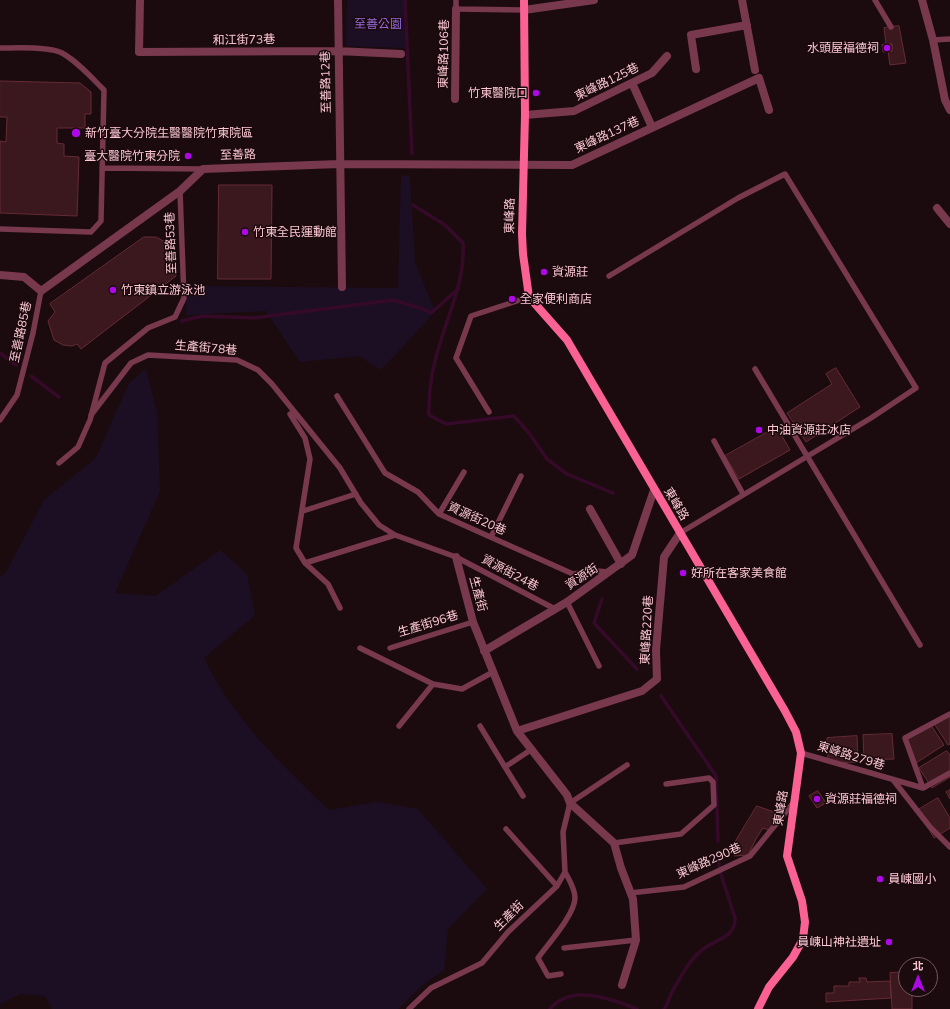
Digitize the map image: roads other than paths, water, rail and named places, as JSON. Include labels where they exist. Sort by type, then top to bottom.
[{"type":"main road","name":"東峰路","points":[[524,0],[525,115],[522,234],[529,297],[567,340],[796,732],[801,753],[796,800],[787,856],[802,901],[805,922],[803,939],[793,957],[769,987],[758,1009]]},
{"type":"street","name":"和江街73巷","points":[[140,0],[139,52],[337,51],[401,54]]},
{"type":"street","name":"至善路12巷","points":[[338,0],[337,51],[342,287]]},
{"type":"street","points":[[524,10],[594,0]]},
{"type":"street","points":[[742,0],[757,74],[769,110]]},
{"type":"street","points":[[922,0],[950,110]]},
{"type":"street","name":"東峰路106巷","points":[[455,99],[456,9]]},
{"type":"street","points":[[696,69],[691,35],[747,25]]},
{"type":"street","name":"東峰路125巷","points":[[525,115],[574,111],[652,73],[666,56]]},
{"type":"street","name":"東峰路137巷","points":[[524,164],[572,165],[652,128],[757,74]]},
{"type":"street","name":"東峰路137巷","points":[[632,83],[652,128]]},
{"type":"street","name":"至善路","points":[[203,169],[339,164],[524,164]]},
{"type":"street","points":[[0,275],[24,277],[41,291],[180,191],[203,169]]},
{"type":"street","points":[[937,208],[950,224]]},
{"type":"street","name":"資源街","points":[[484,651],[567,602],[632,555],[654,490]]},
{"type":"street","points":[[590,509],[621,564]]},
{"type":"street","name":"東峰路220巷","points":[[517,731],[642,691],[657,679],[656,650],[664,557],[680,533]]},
{"type":"street","name":"生產街","points":[[456,557],[473,622],[517,731],[567,795],[570,803],[614,843]]},
{"type":"street","points":[[614,843],[621,868],[633,899],[636,940],[622,985]]},
{"type":"lane","name":"東峰路106巷","points":[[456,0],[456,9],[524,10]]},
{"type":"lane","points":[[875,0],[891,27]]},
{"type":"lane","points":[[933,40],[950,39]]},
{"type":"lane","points":[[0,48],[36,48],[61,52],[81,67],[104,90],[101,221],[91,232],[0,229]]},
{"type":"lane","points":[[102,168],[203,169]]},
{"type":"lane","points":[[609,276],[738,198],[785,174],[916,388],[871,418],[680,533]]},
{"type":"lane","name":"至善路53巷","points":[[91,417],[105,364],[148,328],[175,317],[184,298],[180,191]]},
{"type":"lane","name":"至善路85巷","points":[[0,420],[17,395],[34,333],[41,291]]},
{"type":"lane","points":[[489,412],[456,358],[471,316],[529,297]]},
{"type":"lane","name":"生產街78巷","points":[[91,417],[131,364],[148,355],[237,360],[258,370],[272,384],[340,468],[361,503],[379,526],[395,535],[456,557]]},
{"type":"lane","points":[[755,369],[920,645]]},
{"type":"lane","name":"資源街20巷","points":[[337,396],[385,473],[418,492],[439,514],[574,574],[596,571],[609,572]]},
{"type":"lane","points":[[290,414],[305,438],[310,458],[303,511],[296,548],[305,562],[328,584],[340,608]]},
{"type":"lane","points":[[59,464],[78,447],[91,417]]},
{"type":"lane","points":[[714,440],[743,494]]},
{"type":"lane","points":[[439,514],[464,472]]},
{"type":"lane","points":[[490,537],[521,476]]},
{"type":"lane","points":[[303,511],[356,494]]},
{"type":"lane","points":[[305,562],[395,535]]},
{"type":"lane","name":"資源街24巷","points":[[456,557],[555,609]]},
{"type":"lane","points":[[567,602],[599,666]]},
{"type":"lane","name":"生產街96巷","points":[[390,648],[473,622]]},
{"type":"lane","points":[[360,648],[433,684],[462,689],[492,672]]},
{"type":"lane","points":[[398,726],[433,684]]},
{"type":"lane","points":[[950,714],[904,738],[923,788],[950,773]]},
{"type":"lane","points":[[480,726],[522,796]]},
{"type":"lane","points":[[505,767],[532,749]]},
{"type":"lane","name":"東峰路279巷","points":[[801,753],[894,781],[923,788]]},
{"type":"lane","points":[[561,974],[548,976],[538,958],[572,910],[575,898],[572,884],[565,872],[563,832],[570,803],[628,765]]},
{"type":"lane","points":[[614,843],[681,834],[714,805],[713,782],[709,778],[666,784]]},
{"type":"lane","name":"東峰路279巷","points":[[894,781],[930,827],[950,847]]},
{"type":"lane","name":"東峰路290巷","points":[[630,893],[684,887],[750,856],[796,800]]},
{"type":"lane","points":[[506,829],[557,886]]},
{"type":"lane","name":"生產街","points":[[409,1009],[431,988],[482,963],[508,932],[557,886],[565,872]]},
{"type":"lane","points":[[564,948],[636,940]]},
{"type":"waterway","points":[[405,0],[412,154]]},
{"type":"waterway","points":[[413,205],[445,225],[463,243],[460,279],[439,347],[432,376],[429,395],[429,415],[446,424],[514,416],[529,433],[547,459],[567,474],[613,493]]},
{"type":"waterway","points":[[182,321],[202,316],[254,318],[393,300],[431,313],[458,289]]},
{"type":"waterway","points":[[0,353],[16,365]]},
{"type":"waterway","points":[[31,376],[59,397]]},
{"type":"waterway","points":[[602,599],[594,623],[637,669]]},
{"type":"waterway","points":[[661,696],[716,776],[718,841]]},
{"type":"waterway","points":[[664,1009],[678,981],[697,954],[707,946],[728,934],[734,925],[735,918],[719,868],[719,860]]},
{"type":"waterway","points":[[550,1009],[559,1001],[580,995],[604,998],[637,1009]]},
{"type":"place","name":"水頭屋福德祠","points":[[887,48]]},
{"type":"place","name":"竹東醫院口","points":[[536,93]]},
{"type":"place","name":"新竹臺大分院生醫醫院竹東院區","points":[[76,133]]},
{"type":"place","name":"臺大醫院竹東分院","points":[[188,156]]},
{"type":"place","name":"竹東全民運動館","points":[[245,232]]},
{"type":"place","name":"資源莊","points":[[544,272]]},
{"type":"place","name":"竹東鎮立游泳池","points":[[113,290]]},
{"type":"place","name":"全家便利商店","points":[[512,299]]},
{"type":"place","name":"中油資源莊冰店","points":[[759,430]]},
{"type":"place","name":"好所在客家美食館","points":[[683,573]]},
{"type":"place","name":"資源莊福德祠","points":[[817,799]]},
{"type":"place","name":"員崠國小","points":[[880,879]]},
{"type":"place","name":"員崠山神社遺址","points":[[889,942]]},
{"type":"park label","name":"至善公園","points":[[378,24]]}]
